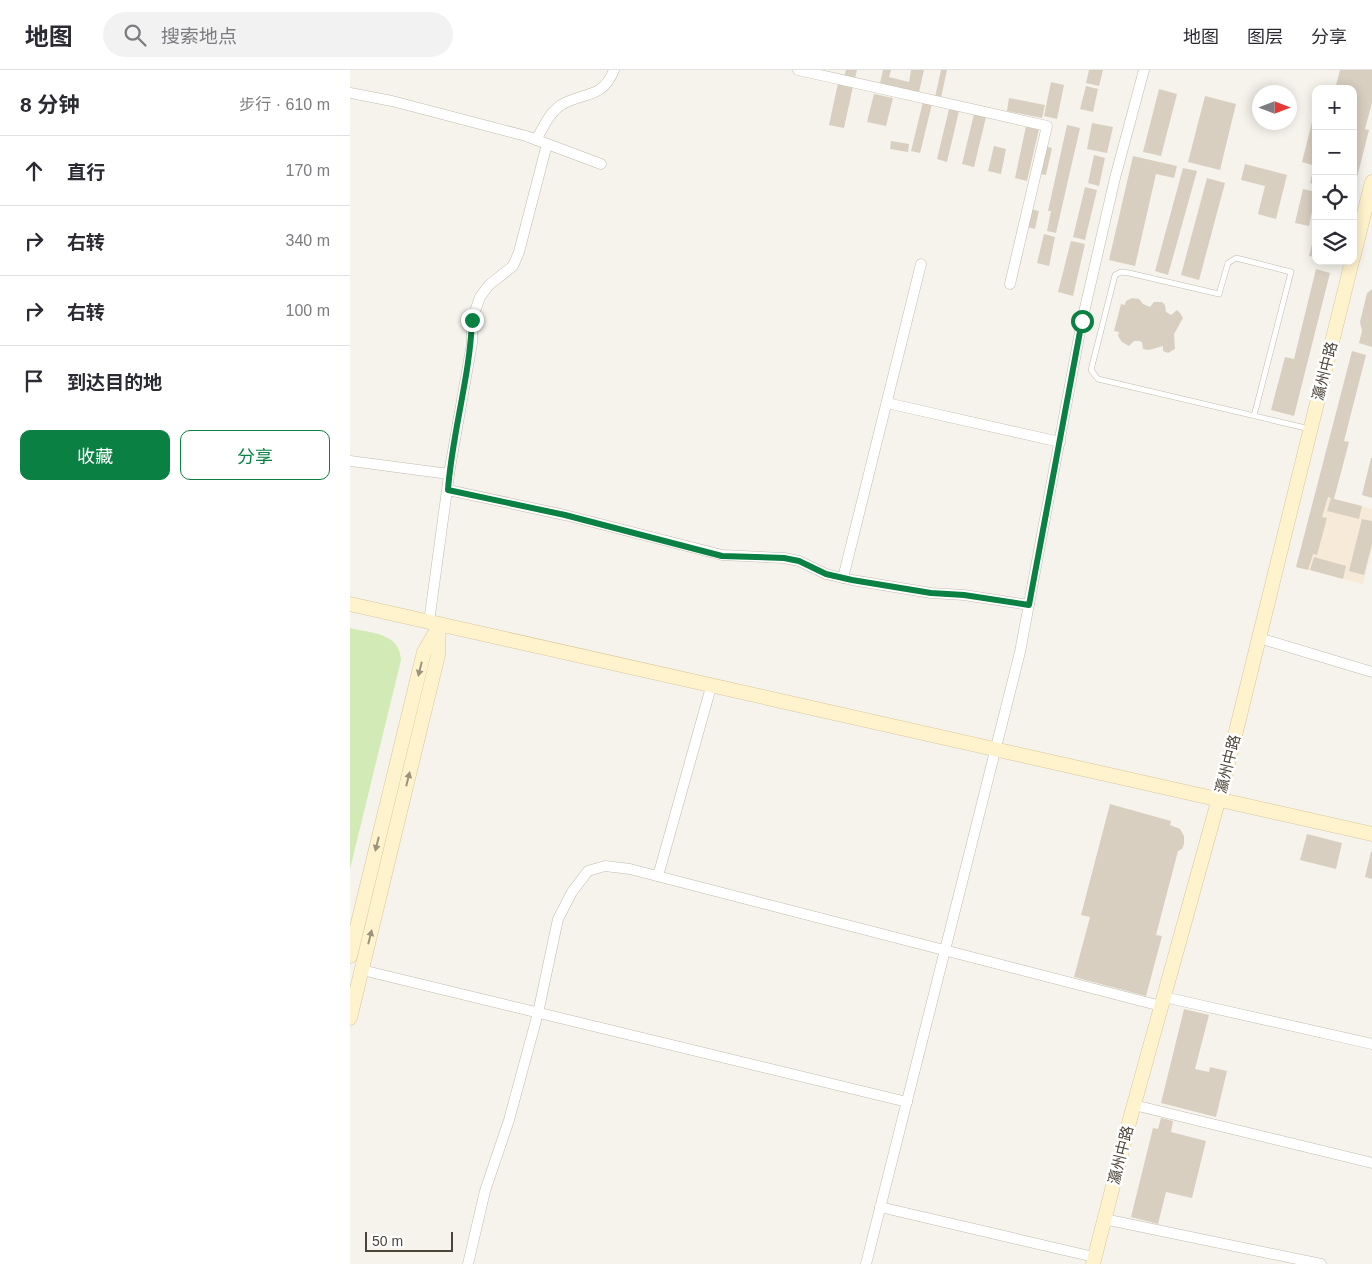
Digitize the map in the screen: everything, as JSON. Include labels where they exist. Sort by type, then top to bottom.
[{"type":"street","points":[[536,140],[552,112],[562,105],[602,90],[614,70]]},
{"type":"street","points":[[798,70],[1047,126],[1010,284]]},
{"type":"street","points":[[866,1264],[1020,652],[1101,238],[1144,70]]},
{"type":"street","points":[[350,93],[392,101],[536,140],[601,164]]},
{"type":"street","points":[[350,1018],[438,655],[434,624],[449,474],[472,344],[472,320],[480,298],[489,285],[513,266],[519,252],[547,144]]},
{"type":"street","name":"瀛州中路","points":[[1357,244],[1372,182]]},
{"type":"street","points":[[843,578],[921,264]]},
{"type":"street","name":"瀛州中路","points":[[1093,1261],[1219,798],[1352,265]]},
{"type":"street","points":[[887,403],[1060,442]]},
{"type":"street","points":[[350,461],[449,474]]},
{"type":"street","points":[[448,490],[565,515],[722,556],[784,558],[799,561],[826,574],[843,578],[931,593],[964,595],[1029,605]]},
{"type":"street","points":[[350,604],[711,687],[1219,798],[1372,834]]},
{"type":"street","points":[[350,956],[424,652],[434,624]]},
{"type":"street","points":[[1260,638],[1372,672]]},
{"type":"street","points":[[658,876],[711,687]]},
{"type":"street","points":[[468,1264],[485,1190],[509,1120],[538,1013],[558,919],[572,892],[588,870],[605,866],[658,876],[945,950],[1162,1002],[1372,1044]]},
{"type":"street","points":[[362,970],[906,1102]]},
{"type":"street","points":[[1134,1105],[1372,1163]]},
{"type":"street","points":[[880,1207],[1093,1261]]},
{"type":"street","points":[[1104,1219],[1321,1264]]},
{"type":"lane","points":[[1254,416],[1291,272],[1236,258],[1231,259],[1228,263],[1220,294],[1129,273],[1121,272],[1115,275],[1091,370],[1098,379],[1254,416],[1311,429]]},
{"type":"shaded area","points":[[1315,494],[1372,509],[1372,549],[1363,584],[1296,567]]},
{"type":"green space","points":[[350,628],[375,633],[390,639],[396,644],[401,660],[350,869]]},
{"type":"building","points":[[846,70],[857,70],[855,78],[844,76]]},
{"type":"building","points":[[883,70],[891,70],[889,77],[909,82],[911,70],[924,70],[919,92],[880,83]]},
{"type":"building","points":[[941,70],[947,70],[941,98],[935,97]]},
{"type":"building","points":[[1089,70],[1103,70],[1099,86],[1086,83]]},
{"type":"building","points":[[1340,70],[1372,70],[1372,103],[1365,129],[1369,130],[1357,177],[1357,85],[1336,85]]},
{"type":"building","points":[[1051,82],[1064,85],[1057,119],[1044,116]]},
{"type":"building","points":[[838,83],[853,86],[844,128],[829,125]]},
{"type":"building","points":[[1086,86],[1098,89],[1093,112],[1080,109]]},
{"type":"building","points":[[1159,89],[1177,94],[1161,156],[1143,152]]},
{"type":"building","points":[[874,94],[893,98],[886,126],[867,122]]},
{"type":"building","points":[[1205,96],[1236,104],[1220,170],[1188,162]]},
{"type":"building","points":[[1009,98],[1045,105],[1042,118],[1007,111]]},
{"type":"building","points":[[923,102],[932,104],[920,153],[911,151]]},
{"type":"building","points":[[949,109],[959,111],[947,162],[937,159]]},
{"type":"building","points":[[974,114],[986,117],[974,167],[962,164]]},
{"type":"building","points":[[1312,122],[1312,165],[1302,162]]},
{"type":"building","points":[[1092,123],[1113,127],[1107,153],[1087,149]]},
{"type":"building","points":[[1067,125],[1080,128],[1056,233],[1047,231],[1051,211],[1048,211]]},
{"type":"building","points":[[1026,126],[1039,129],[1027,181],[1015,178]]},
{"type":"building","points":[[891,141],[909,144],[908,152],[890,149]]},
{"type":"building","points":[[994,146],[1006,149],[1001,174],[988,171]]},
{"type":"building","points":[[1045,146],[1052,148],[1046,175],[1039,174]]},
{"type":"building","points":[[1094,155],[1105,158],[1099,186],[1088,183]]},
{"type":"building","points":[[1133,156],[1177,166],[1174,178],[1156,174],[1135,266],[1109,260]]},
{"type":"building","points":[[1245,164],[1287,175],[1276,219],[1258,214],[1265,186],[1241,180]]},
{"type":"building","points":[[1183,168],[1197,171],[1168,275],[1155,271]]},
{"type":"building","points":[[1207,178],[1225,183],[1199,280],[1181,275]]},
{"type":"building","points":[[1085,187],[1097,190],[1085,240],[1073,237]]},
{"type":"building","points":[[1303,189],[1312,191],[1312,211],[1309,226],[1295,223]]},
{"type":"building","points":[[1031,209],[1039,211],[1035,229],[1027,227]]},
{"type":"building","points":[[1044,234],[1055,237],[1049,266],[1037,263]]},
{"type":"building","points":[[1071,241],[1085,244],[1073,296],[1058,292]]},
{"type":"building","points":[[1312,244],[1312,256],[1309,256]]},
{"type":"building","points":[[1316,269],[1330,273],[1294,416],[1271,410],[1285,357],[1294,359]]},
{"type":"building","points":[[1372,289],[1372,347],[1359,343],[1362,331],[1360,322],[1367,293]]},
{"type":"building","points":[[1132,298],[1139,299],[1143,304],[1150,307],[1154,302],[1162,302],[1165,305],[1166,312],[1171,315],[1177,310],[1180,313],[1183,318],[1174,334],[1175,349],[1168,353],[1163,351],[1163,346],[1149,350],[1143,349],[1142,342],[1139,341],[1134,341],[1129,346],[1122,342],[1118,336],[1119,332],[1114,331],[1121,304],[1125,305],[1126,301]]},
{"type":"building","points":[[1352,351],[1366,355],[1344,441],[1349,442],[1334,499],[1362,506],[1359,519],[1327,511],[1331,498],[1328,497],[1322,517],[1327,518],[1317,555],[1313,554],[1308,570],[1296,567]]},
{"type":"building","points":[[1372,458],[1372,498],[1362,495]]},
{"type":"building","points":[[1362,519],[1372,521],[1372,544],[1364,575],[1349,571]]},
{"type":"building","points":[[1314,557],[1346,566],[1343,579],[1310,570]]},
{"type":"building","points":[[1110,804],[1171,821],[1170,825],[1180,829],[1184,836],[1184,844],[1182,849],[1178,851],[1156,935],[1162,936],[1146,996],[1074,977],[1090,917],[1081,915]]},
{"type":"building","points":[[1307,834],[1342,843],[1336,869],[1300,860]]},
{"type":"building","points":[[1372,852],[1372,879],[1365,877]]},
{"type":"building","points":[[1184,1009],[1209,1015],[1195,1069],[1209,1072],[1210,1067],[1227,1071],[1216,1117],[1161,1103]]},
{"type":"building","points":[[1161,1118],[1173,1121],[1171,1132],[1206,1141],[1192,1198],[1166,1192],[1158,1224],[1131,1217],[1153,1128],[1158,1129]]},
{"type":"route","points":[[472,320],[472,344],[450,468],[448,490],[565,515],[722,556],[760,559],[784,558],[799,561],[826,574],[852,580],[931,593],[964,595],[1029,605],[1082,321]]}]
